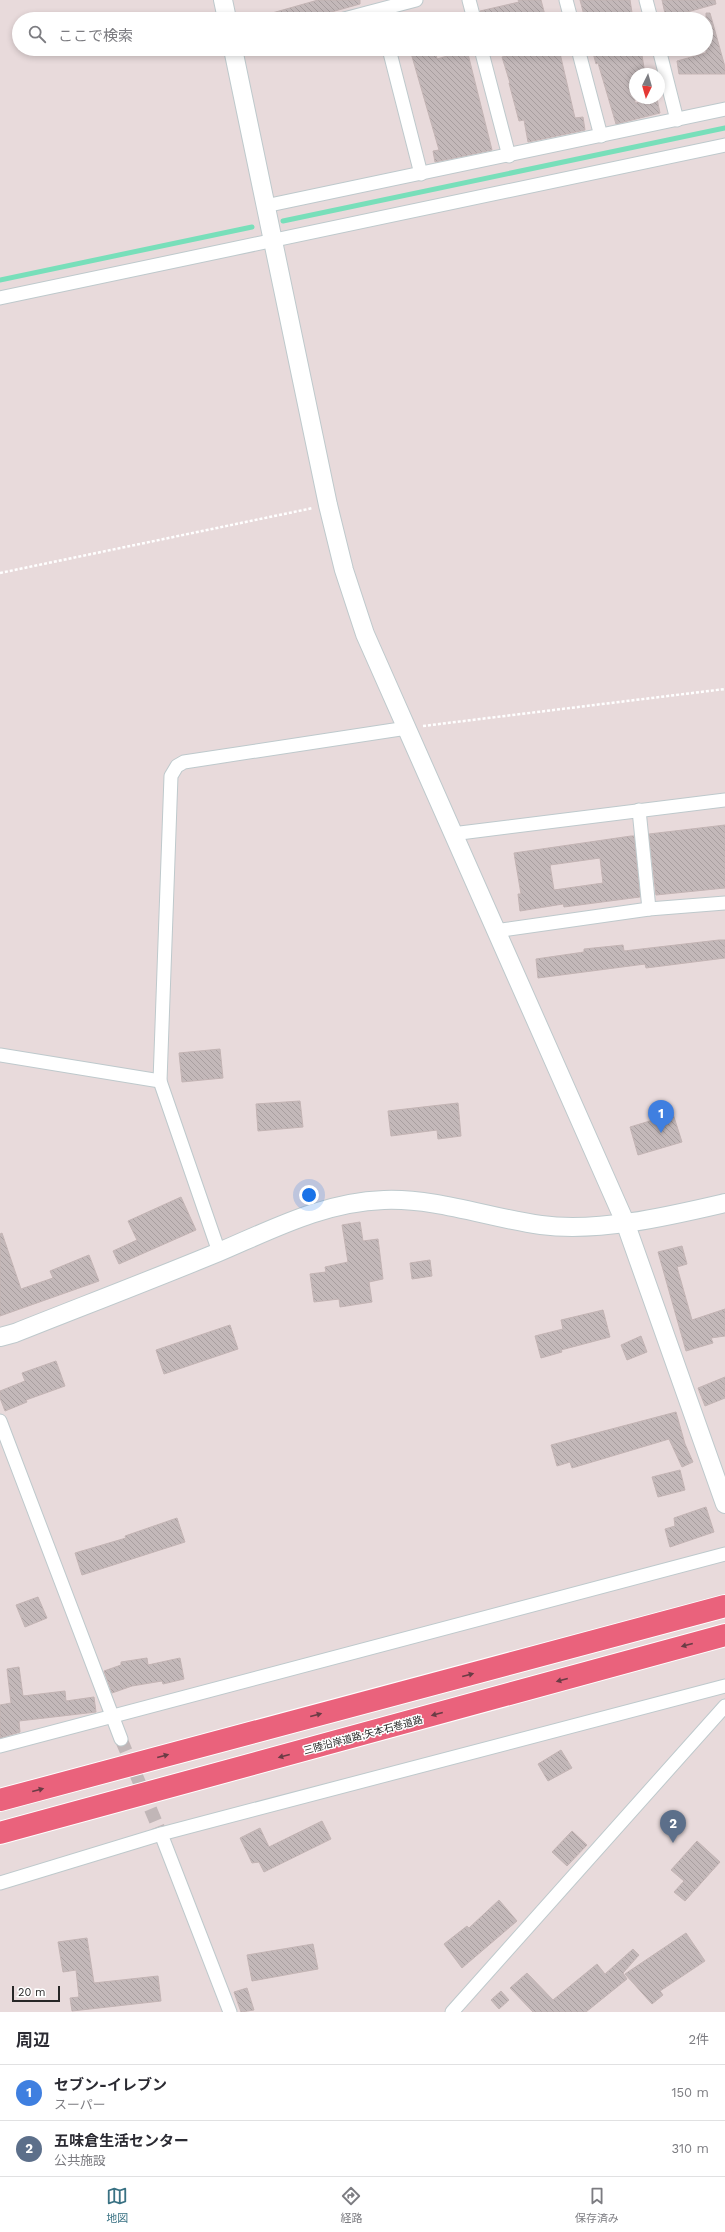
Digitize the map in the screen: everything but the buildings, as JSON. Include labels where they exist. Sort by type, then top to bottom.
[{"type":"highway","points":[[0,1800],[725,1606]]},
{"type":"highway","name":"三陸沿岸道路;矢本石巻道路","points":[[0,1833],[725,1635]]},
{"type":"street","points":[[223,0],[226,12]]},
{"type":"street","points":[[385,12],[416,0]]},
{"type":"street","points":[[468,0],[472,12]]},
{"type":"street","points":[[566,0],[569,12]]},
{"type":"street","points":[[646,0],[649,12]]},
{"type":"street","points":[[234,56],[328,505],[344,570],[365,634],[452,834],[625,1222],[725,1504]]},
{"type":"street","points":[[391,56],[421,174]]},
{"type":"street","points":[[483,56],[509,156]]},
{"type":"street","points":[[580,56],[601,136]]},
{"type":"street","points":[[661,56],[677,120]]},
{"type":"street","points":[[265,206],[725,110]]},
{"type":"street","points":[[0,298],[272,239],[725,145]]},
{"type":"street","points":[[218,1252],[160,1081],[171,776],[177,766],[184,762],[407,728]]},
{"type":"street","points":[[452,834],[725,800]]},
{"type":"street","points":[[639,810],[649,909]]},
{"type":"street","points":[[495,931],[649,909],[725,903]]},
{"type":"street","points":[[0,1055],[160,1081]]},
{"type":"street","points":[[0,1337],[218,1252],[304,1215],[332,1206],[383,1200],[407,1200],[436,1204],[543,1225],[580,1226],[659,1218],[725,1203]]},
{"type":"street","points":[[1,1427],[121,1739]]},
{"type":"street","points":[[0,1746],[112,1715],[725,1554]]},
{"type":"street","points":[[0,1883],[161,1834],[725,1686]]},
{"type":"street","points":[[452,2012],[725,1706]]},
{"type":"street","points":[[161,1834],[230,2012]]},
{"type":"path","points":[[0,573],[328,505]]},
{"type":"path","points":[[407,728],[725,689]]},
{"type":"waterway","points":[[283,221],[725,128]]},
{"type":"waterway","points":[[0,280],[252,227]]},
{"type":"tunnel","points":[[121,1739],[161,1834]]},
{"type":"place","name":"セブン-イレブン","points":[[661,1133]]},
{"type":"place","name":"五味倉生活センター","points":[[673,1843]]}]
